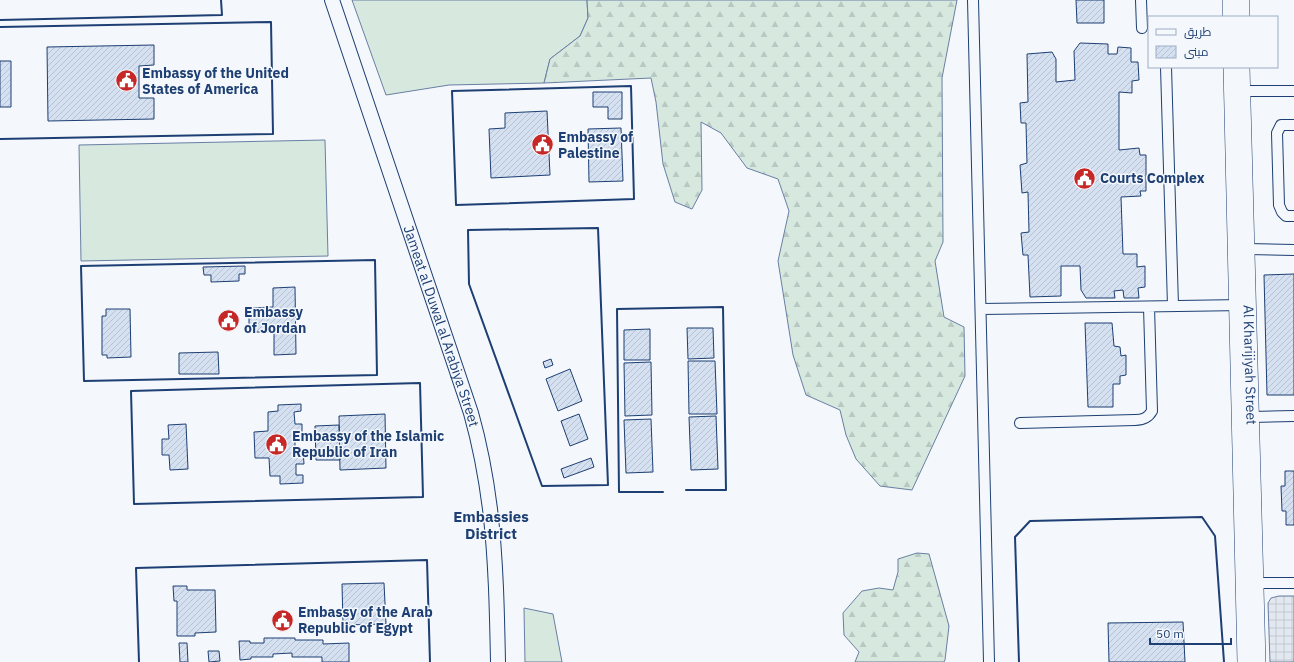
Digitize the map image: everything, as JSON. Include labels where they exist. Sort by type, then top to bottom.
[{"type":"main road","points":[[1230,0],[1230,16]]},
{"type":"main road","points":[[1242,0],[1242,16]]},
{"type":"main road","name":"Al Kharijiyah Street","points":[[1231,68],[1236,289],[1243,305],[1252,417],[1256,583],[1251,596],[1252,637],[1249,647],[1249,660]]},
{"type":"main road","points":[[1232,137],[1237,122],[1238,96],[1242,91],[1238,82],[1236,68]]},
{"type":"main road","name":"Al Kharijiyah Street","points":[[1242,68],[1246,249],[1238,356],[1240,468],[1249,660]]},
{"type":"main road","points":[[1234,205],[1238,215],[1241,242],[1246,249],[1242,256],[1241,279],[1236,289]]},
{"type":"main road","points":[[1238,356],[1244,369],[1247,408],[1252,417],[1248,426],[1247,455],[1240,468]]},
{"type":"main road","points":[[1241,487],[1247,502],[1250,565],[1252,578],[1256,583]]},
{"type":"street","name":"Jameat al Duwal al Arabiya Street","points":[[332,0],[471,413],[479,441],[489,503],[493,542],[498,662]]},
{"type":"street","points":[[973,0],[989,662]]},
{"type":"street","points":[[1141,0],[1142,28]]},
{"type":"street","points":[[1166,68],[1173,306]]},
{"type":"street","points":[[1242,91],[1294,91]]},
{"type":"street","points":[[1294,125],[1281,125],[1277,133],[1279,205],[1282,212],[1286,216],[1294,216]]},
{"type":"street","points":[[1246,249],[1294,250]]},
{"type":"street","points":[[981,310],[1243,305]]},
{"type":"street","points":[[1020,423],[1143,420],[1149,416],[1152,411],[1149,307]]},
{"type":"street","points":[[1252,417],[1294,416]]},
{"type":"street","points":[[1256,583],[1294,582]]},
{"type":"green space","points":[[352,0],[587,0],[588,18],[580,36],[550,59],[544,83],[449,85],[386,95]]},
{"type":"green space","points":[[587,0],[957,0],[942,78],[943,242],[935,261],[944,317],[964,327],[965,376],[912,490],[880,486],[856,459],[846,435],[840,410],[806,395],[793,355],[778,261],[789,211],[778,179],[747,168],[721,133],[701,122],[702,190],[692,209],[675,202],[663,164],[656,102],[651,78],[544,83],[550,59],[580,36],[588,18]]},
{"type":"green space","points":[[325,140],[328,256],[81,261],[79,145]]},
{"type":"green space","points":[[917,553],[929,554],[949,626],[944,662],[855,662],[859,652],[844,635],[843,613],[862,591],[879,588],[893,590],[898,572],[898,559]]},
{"type":"green space","points":[[524,608],[553,614],[562,662],[525,662]]},
{"type":"shaded area","points":[[1279,596],[1294,596],[1294,662],[1270,662],[1268,603],[1271,598]]},
{"type":"building","points":[[1076,0],[1104,0],[1104,23],[1077,23]]},
{"type":"building","name":"Courts Complex","points":[[1080,43],[1108,44],[1108,54],[1117,54],[1118,47],[1131,48],[1131,62],[1138,62],[1139,80],[1132,81],[1132,93],[1119,92],[1119,150],[1139,148],[1140,155],[1146,155],[1146,191],[1140,191],[1141,196],[1121,197],[1123,254],[1137,254],[1137,267],[1145,266],[1145,287],[1138,288],[1139,298],[1124,298],[1123,290],[1114,291],[1115,298],[1086,298],[1081,290],[1080,266],[1061,266],[1061,296],[1030,297],[1028,255],[1023,255],[1021,233],[1029,232],[1028,192],[1022,193],[1020,165],[1027,163],[1026,123],[1021,123],[1020,103],[1028,102],[1027,54],[1052,52],[1056,59],[1056,82],[1075,80],[1074,51]]},
{"type":"building","points":[[154,45],[154,65],[139,66],[139,98],[154,98],[154,119],[48,121],[47,47]]},
{"type":"building","points":[[0,61],[11,61],[11,107],[0,107]]},
{"type":"building","points":[[593,92],[622,92],[622,119],[608,119],[608,107],[593,107]]},
{"type":"building","points":[[547,111],[550,175],[491,178],[489,129],[505,128],[505,113]]},
{"type":"building","points":[[621,128],[623,181],[589,182],[588,129]]},
{"type":"building","points":[[245,266],[245,274],[239,274],[239,281],[211,282],[211,275],[204,275],[203,267]]},
{"type":"building","points":[[1294,274],[1294,395],[1267,395],[1264,275]]},
{"type":"building","points":[[295,287],[296,354],[274,355],[274,332],[249,332],[249,308],[273,307],[273,288]]},
{"type":"building","points":[[106,309],[130,309],[131,357],[107,358],[107,355],[102,355],[102,316],[106,316]]},
{"type":"building","points":[[1085,323],[1112,323],[1114,346],[1120,347],[1121,356],[1126,355],[1126,375],[1120,376],[1120,384],[1113,384],[1113,407],[1088,407]]},
{"type":"building","points":[[687,328],[713,328],[714,358],[688,359]]},
{"type":"building","points":[[650,329],[650,360],[624,360],[624,330]]},
{"type":"building","points":[[218,352],[219,374],[179,374],[179,353]]},
{"type":"building","points":[[551,359],[553,365],[545,368],[543,362]]},
{"type":"building","points":[[688,361],[715,361],[717,414],[689,414]]},
{"type":"building","points":[[651,362],[652,415],[625,416],[624,363]]},
{"type":"building","points":[[570,369],[582,401],[558,411],[546,379]]},
{"type":"building","points":[[301,404],[301,411],[294,412],[295,424],[302,424],[302,438],[295,438],[295,450],[303,450],[304,464],[296,464],[296,475],[303,475],[303,483],[280,484],[280,476],[270,476],[269,458],[255,458],[254,432],[268,431],[268,412],[278,411],[278,405]]},
{"type":"building","points":[[385,414],[386,468],[340,470],[339,416]]},
{"type":"building","points":[[579,414],[588,439],[570,446],[561,421]]},
{"type":"building","points":[[716,416],[718,469],[691,470],[689,417]]},
{"type":"building","points":[[651,419],[653,472],[626,473],[624,420]]},
{"type":"building","points":[[186,424],[188,469],[170,470],[169,455],[162,455],[162,439],[169,439],[168,425]]},
{"type":"building","points":[[339,425],[340,460],[316,460],[315,426]]},
{"type":"building","points":[[591,458],[594,467],[564,478],[561,469]]},
{"type":"building","points":[[1285,471],[1294,471],[1294,525],[1286,525],[1286,511],[1282,511],[1281,486],[1285,486]]},
{"type":"building","points":[[384,583],[386,624],[343,625],[342,584]]},
{"type":"building","points":[[173,586],[187,586],[187,590],[215,590],[216,632],[195,633],[195,636],[177,636],[177,601],[174,601]]},
{"type":"building","points":[[1183,622],[1185,662],[1109,662],[1108,623]]},
{"type":"building","points":[[264,638],[323,640],[323,644],[349,643],[349,662],[322,662],[322,657],[292,657],[292,653],[273,654],[273,657],[251,657],[251,659],[240,660],[239,641],[264,643]]},
{"type":"building","points":[[179,643],[187,643],[188,662],[180,662]]},
{"type":"building","points":[[208,651],[219,651],[220,661],[209,662]]},
{"type":"wall","points":[[0,20],[222,15],[221,0]]},
{"type":"wall","points":[[0,27],[271,22],[273,134],[0,139]]},
{"type":"wall","points":[[631,86],[634,199],[456,205],[452,91],[631,86]]},
{"type":"wall","points":[[598,228],[608,485],[542,486],[469,284],[468,230],[598,228]]},
{"type":"wall","points":[[375,260],[377,375],[84,381],[81,266],[375,260]]},
{"type":"wall","points":[[663,492],[619,492],[617,309],[723,307],[726,490],[686,490]]},
{"type":"wall","points":[[420,383],[423,497],[134,504],[131,391],[420,383]]},
{"type":"wall","points":[[1019,662],[1015,537],[1030,521],[1202,517],[1215,536],[1224,662]]},
{"type":"wall","points":[[139,662],[136,568],[427,560],[430,662]]},
{"type":"place","name":"Embassy of the United States of America","points":[[126,81]]},
{"type":"place","name":"Embassy of Palestine","points":[[543,145]]},
{"type":"place","name":"Courts Complex","points":[[1084,178]]},
{"type":"place","name":"Embassy of Jordan","points":[[229,320]]},
{"type":"place","name":"Embassy of the Islamic Republic of Iran","points":[[277,444]]},
{"type":"place","name":"Embassy of the Arab Republic of Egypt","points":[[283,620]]},
{"type":"district","name":"Embassies District","points":[[491,526]]}]
